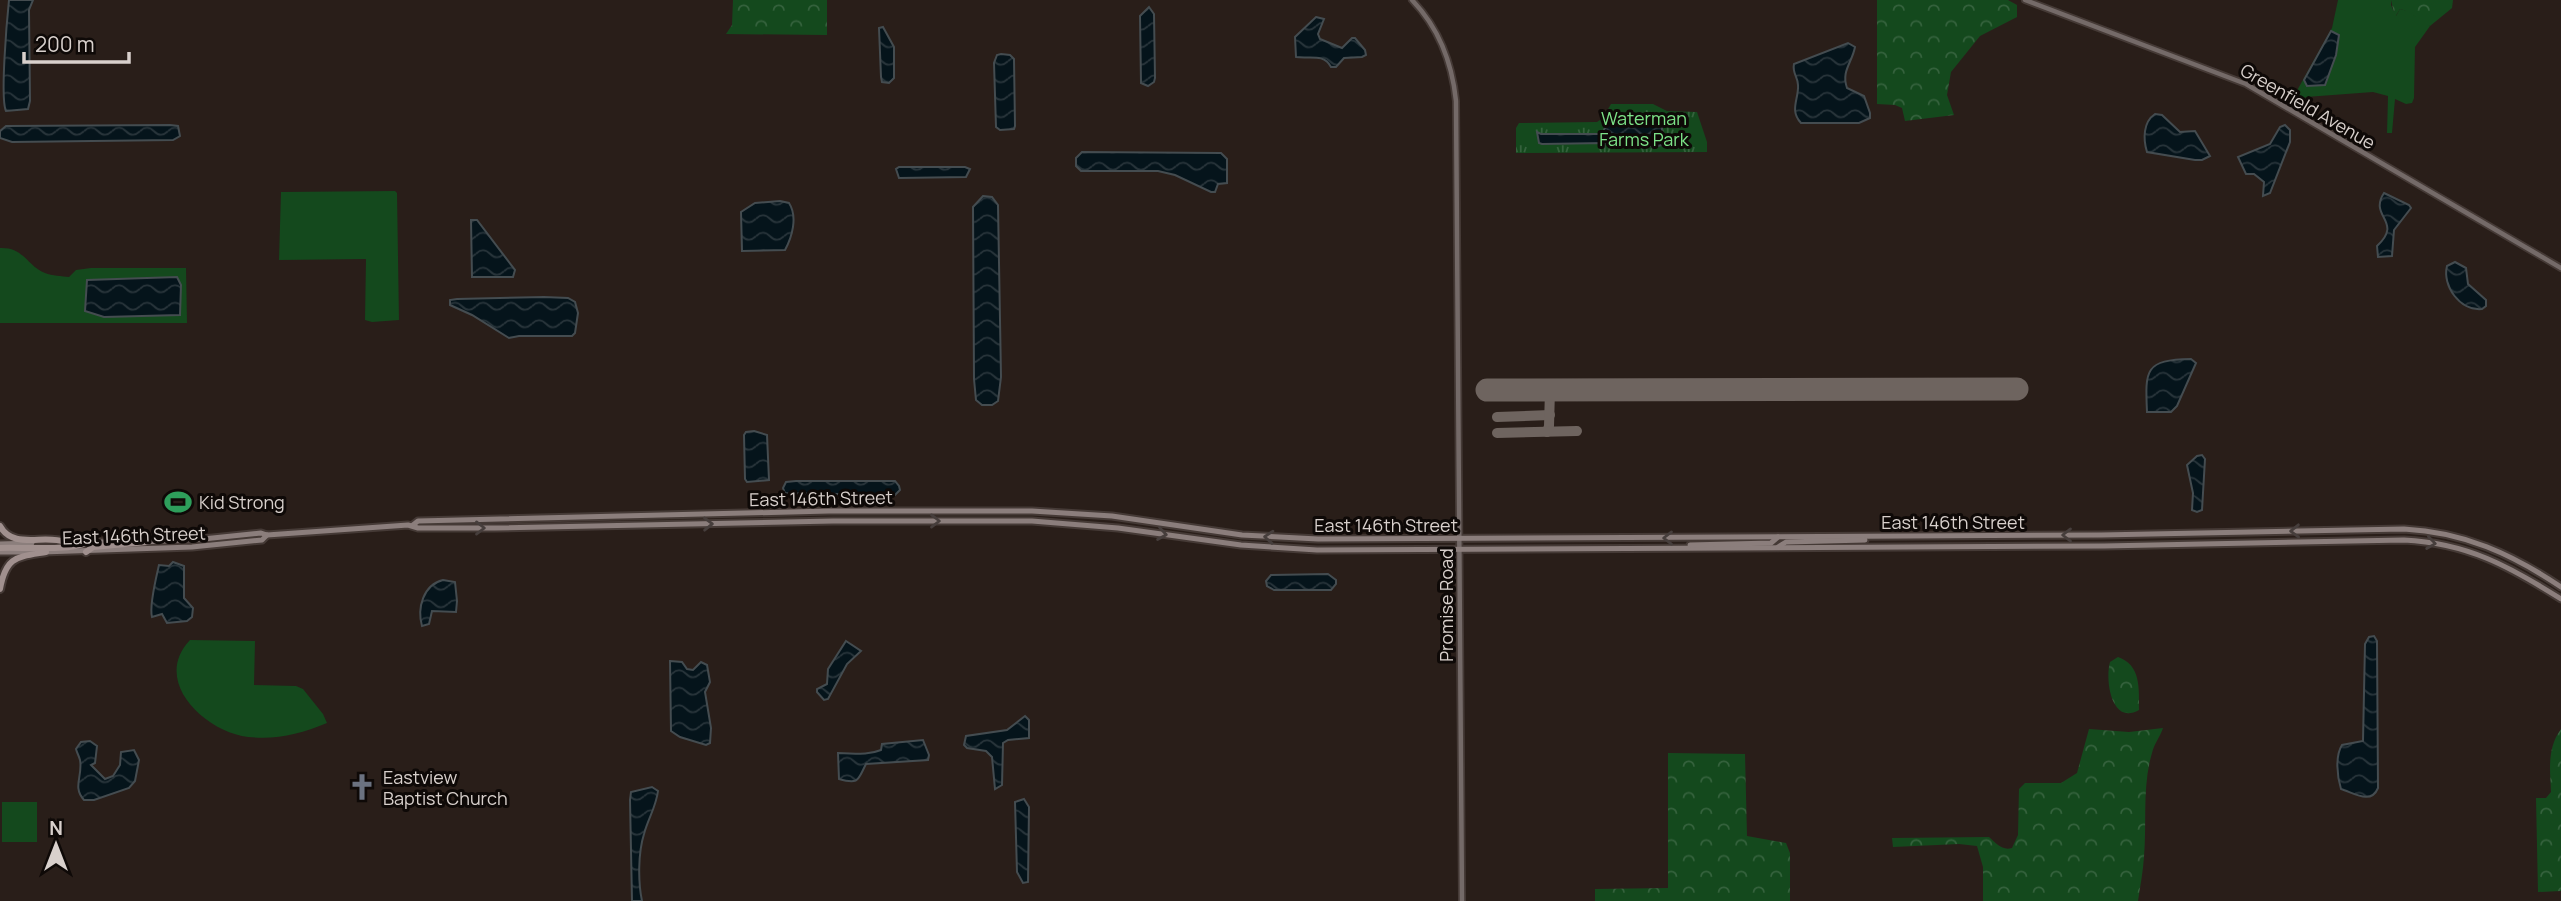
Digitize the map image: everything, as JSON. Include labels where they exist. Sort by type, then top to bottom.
[{"type":"highway","points":[[0,526],[6,534],[15,539],[65,542]]},
{"type":"highway","points":[[86,552],[93,547],[147,542]]},
{"type":"highway","points":[[1,550],[66,547],[86,543]]},
{"type":"highway","points":[[0,589],[4,572],[10,562],[21,556],[46,552]]},
{"type":"main road","name":"Promise Road","points":[[1412,0],[1437,33],[1448,60],[1456,101],[1462,901]]},
{"type":"main road","name":"Greenfield Avenue","points":[[2025,0],[2246,84],[2561,268]]},
{"type":"main road","name":"East 146th Street","points":[[413,525],[418,521],[568,516],[1032,511],[1112,516],[1216,532],[1281,538],[1881,537],[2421,530],[2470,540],[2510,555],[2561,587]]},
{"type":"main road","name":"East 146th Street","points":[[1,550],[65,542],[147,542],[413,525],[418,528],[482,528],[833,521],[1032,521],[1118,528],[1228,544],[1279,548],[1459,550],[2417,541],[2468,550],[2512,568],[2561,599]]},
{"type":"main road","name":"East 146th Street","points":[[1,550],[86,552],[200,547],[262,540],[267,535]]},
{"type":"main road","points":[[1673,548],[1705,543],[1770,543],[1778,537]]},
{"type":"main road","points":[[1777,548],[1786,542],[1851,541],[1881,537]]},
{"type":"green space","points":[[733,0],[827,0],[827,35],[726,34],[732,25]]},
{"type":"green space","points":[[1877,0],[2008,0],[2017,5],[2017,17],[1980,36],[1951,72],[1947,95],[1954,115],[1905,121],[1902,108],[1877,104]]},
{"type":"green space","points":[[2338,0],[2391,0],[2396,16],[2400,9],[2408,11],[2430,26],[2415,47],[2414,98],[2412,103],[2406,104],[2395,99],[2392,133],[2387,133],[2388,96],[2373,92],[2306,97],[2299,107],[2290,103],[2332,28]]},
{"type":"green space","points":[[2391,0],[2453,0],[2452,8],[2430,26],[2400,9],[2395,17]]},
{"type":"green space","name":"Waterman Farms Park","points":[[1611,104],[1653,104],[1667,111],[1697,112],[1707,142],[1707,152],[1516,153],[1516,128],[1519,123],[1597,122],[1603,118]]},
{"type":"green space","points":[[395,191],[399,320],[365,320],[366,259],[279,260],[281,192]]},
{"type":"green space","points":[[0,248],[15,250],[39,270],[57,276],[69,277],[76,270],[91,268],[186,268],[187,323],[0,323]],"holes":[[[177,277],[179,315],[104,317],[90,313],[88,280]]]},
{"type":"green space","points":[[190,640],[255,641],[254,685],[296,686],[303,689],[327,723],[298,733],[269,738],[248,737],[215,726],[188,702],[180,687],[177,672],[180,656]]},
{"type":"green space","points":[[2118,657],[2131,666],[2137,678],[2139,710],[2130,713],[2122,712],[2116,706],[2110,689],[2110,662]]},
{"type":"green space","points":[[2163,728],[2153,750],[2147,778],[2144,857],[2138,901],[1983,901],[1983,867],[1977,846],[1959,844],[1893,847],[1892,838],[1989,837],[2002,847],[2012,848],[2018,835],[2019,789],[2025,783],[2061,783],[2077,773],[2089,729],[2129,732]]},
{"type":"green space","points":[[2561,729],[2561,891],[2538,892],[2536,798],[2546,798],[2551,792],[2551,751]]},
{"type":"green space","points":[[1668,753],[1745,754],[1747,836],[1786,843],[1790,853],[1790,901],[1595,901],[1595,889],[1668,888]]},
{"type":"green space","points":[[2,802],[37,802],[37,842],[2,842]]},
{"type":"water","points":[[9,0],[33,0],[29,10],[30,101],[28,109],[6,111],[4,76]]},
{"type":"water","points":[[1149,7],[1154,14],[1155,78],[1148,86],[1141,83],[1140,16]]},
{"type":"water","points":[[1316,17],[1324,19],[1318,34],[1320,39],[1342,48],[1355,38],[1366,55],[1344,58],[1336,67],[1331,67],[1320,58],[1296,57],[1295,37]]},
{"type":"water","points":[[883,27],[894,47],[894,78],[889,83],[882,82],[881,77],[879,28]]},
{"type":"water","points":[[2331,31],[2339,35],[2336,55],[2325,85],[2307,86],[2304,80]]},
{"type":"water","points":[[1848,43],[1855,47],[1845,82],[1847,88],[1864,96],[1870,118],[1859,123],[1801,123],[1795,109],[1798,85],[1794,64]]},
{"type":"water","points":[[997,55],[1010,55],[1014,59],[1014,129],[1000,130],[996,127],[994,63]]},
{"type":"water","points":[[2155,114],[2162,115],[2180,132],[2195,131],[2210,156],[2195,160],[2147,152],[2145,131],[2148,121]]},
{"type":"water","points":[[1656,115],[1662,124],[1662,145],[1658,146],[1539,143],[1537,132],[1602,134],[1611,122],[1618,118]]},
{"type":"water","points":[[2285,125],[2290,130],[2290,142],[2270,193],[2263,196],[2264,182],[2254,174],[2246,174],[2238,157],[2270,144],[2280,127]]},
{"type":"water","points":[[6,126],[178,126],[180,136],[173,140],[12,142],[0,138],[0,131]]},
{"type":"water","points":[[1082,152],[1221,153],[1227,159],[1227,183],[1218,184],[1215,192],[1211,192],[1175,175],[1158,171],[1081,171],[1076,166],[1076,158]]},
{"type":"water","points":[[896,169],[970,169],[966,177],[899,178]]},
{"type":"water","points":[[2384,193],[2411,208],[2394,230],[2392,256],[2378,257],[2377,246],[2387,231],[2380,208]]},
{"type":"water","points":[[983,196],[992,197],[998,205],[1001,377],[998,401],[992,405],[982,405],[976,400],[974,379],[973,207]]},
{"type":"water","points":[[755,203],[789,203],[794,221],[785,250],[742,251],[741,212]]},
{"type":"water","points":[[471,220],[477,220],[515,270],[513,277],[472,277]]},
{"type":"water","points":[[2455,262],[2466,268],[2468,284],[2486,300],[2486,306],[2482,309],[2467,306],[2454,296],[2446,274],[2447,266]]},
{"type":"water","points":[[177,277],[181,285],[180,315],[104,317],[85,311],[87,280]]},
{"type":"water","points":[[568,298],[575,302],[578,313],[575,333],[572,336],[509,338],[450,305],[450,300],[457,299]]},
{"type":"water","points":[[2191,359],[2196,363],[2177,406],[2171,412],[2147,412],[2147,386],[2151,370],[2164,362]]},
{"type":"water","points":[[754,431],[767,435],[769,480],[747,482],[744,435]]},
{"type":"water","points":[[2202,455],[2205,459],[2202,510],[2197,512],[2192,510],[2193,493],[2187,465]]},
{"type":"water","points":[[895,481],[900,490],[895,495],[785,493],[783,488],[786,482]]},
{"type":"water","points":[[173,562],[184,566],[184,598],[193,608],[192,617],[187,621],[167,623],[162,614],[152,617],[151,606],[159,565],[169,566]]},
{"type":"water","points":[[1328,574],[1336,580],[1331,590],[1274,590],[1267,586],[1266,581],[1271,575]]},
{"type":"water","points":[[443,580],[455,582],[456,612],[432,611],[429,624],[422,626],[420,612],[423,598],[431,587]]},
{"type":"water","points":[[2374,636],[2377,641],[2378,788],[2367,797],[2341,789],[2338,760],[2342,745],[2363,741],[2365,644],[2369,637]]},
{"type":"water","points":[[846,641],[861,651],[847,664],[828,699],[824,700],[817,689],[827,684],[828,669]]},
{"type":"water","points":[[670,661],[682,662],[687,669],[693,670],[701,662],[707,665],[710,682],[705,692],[711,728],[710,743],[706,745],[680,737],[671,731]]},
{"type":"water","points":[[1025,716],[1029,720],[1029,738],[1003,743],[1002,785],[995,789],[992,757],[986,751],[967,748],[964,745],[966,736],[1007,730]]},
{"type":"water","points":[[923,740],[929,755],[928,760],[866,764],[855,781],[839,779],[838,753],[870,753],[881,750],[882,744]]},
{"type":"water","points":[[90,741],[97,746],[95,763],[91,765],[105,779],[113,776],[120,765],[121,752],[134,750],[139,760],[135,781],[129,788],[94,800],[84,800],[78,786],[81,766],[76,749],[81,742]]},
{"type":"water","points":[[652,787],[658,791],[641,850],[639,876],[642,901],[632,901],[631,792]]},
{"type":"water","points":[[1024,799],[1029,807],[1028,882],[1023,883],[1017,872],[1015,802]]},
{"type":"taxiway","points":[[1547,432],[1550,390]]},
{"type":"taxiway","points":[[1497,417],[1550,415]]},
{"type":"taxiway","points":[[1497,433],[1577,431]]},
{"type":"runway","points":[[1487,390],[2017,389]]},
{"type":"place","name":"Kid Strong","points":[[178,502]]},
{"type":"place","name":"Eastview Baptist Church","points":[[362,787]]}]
